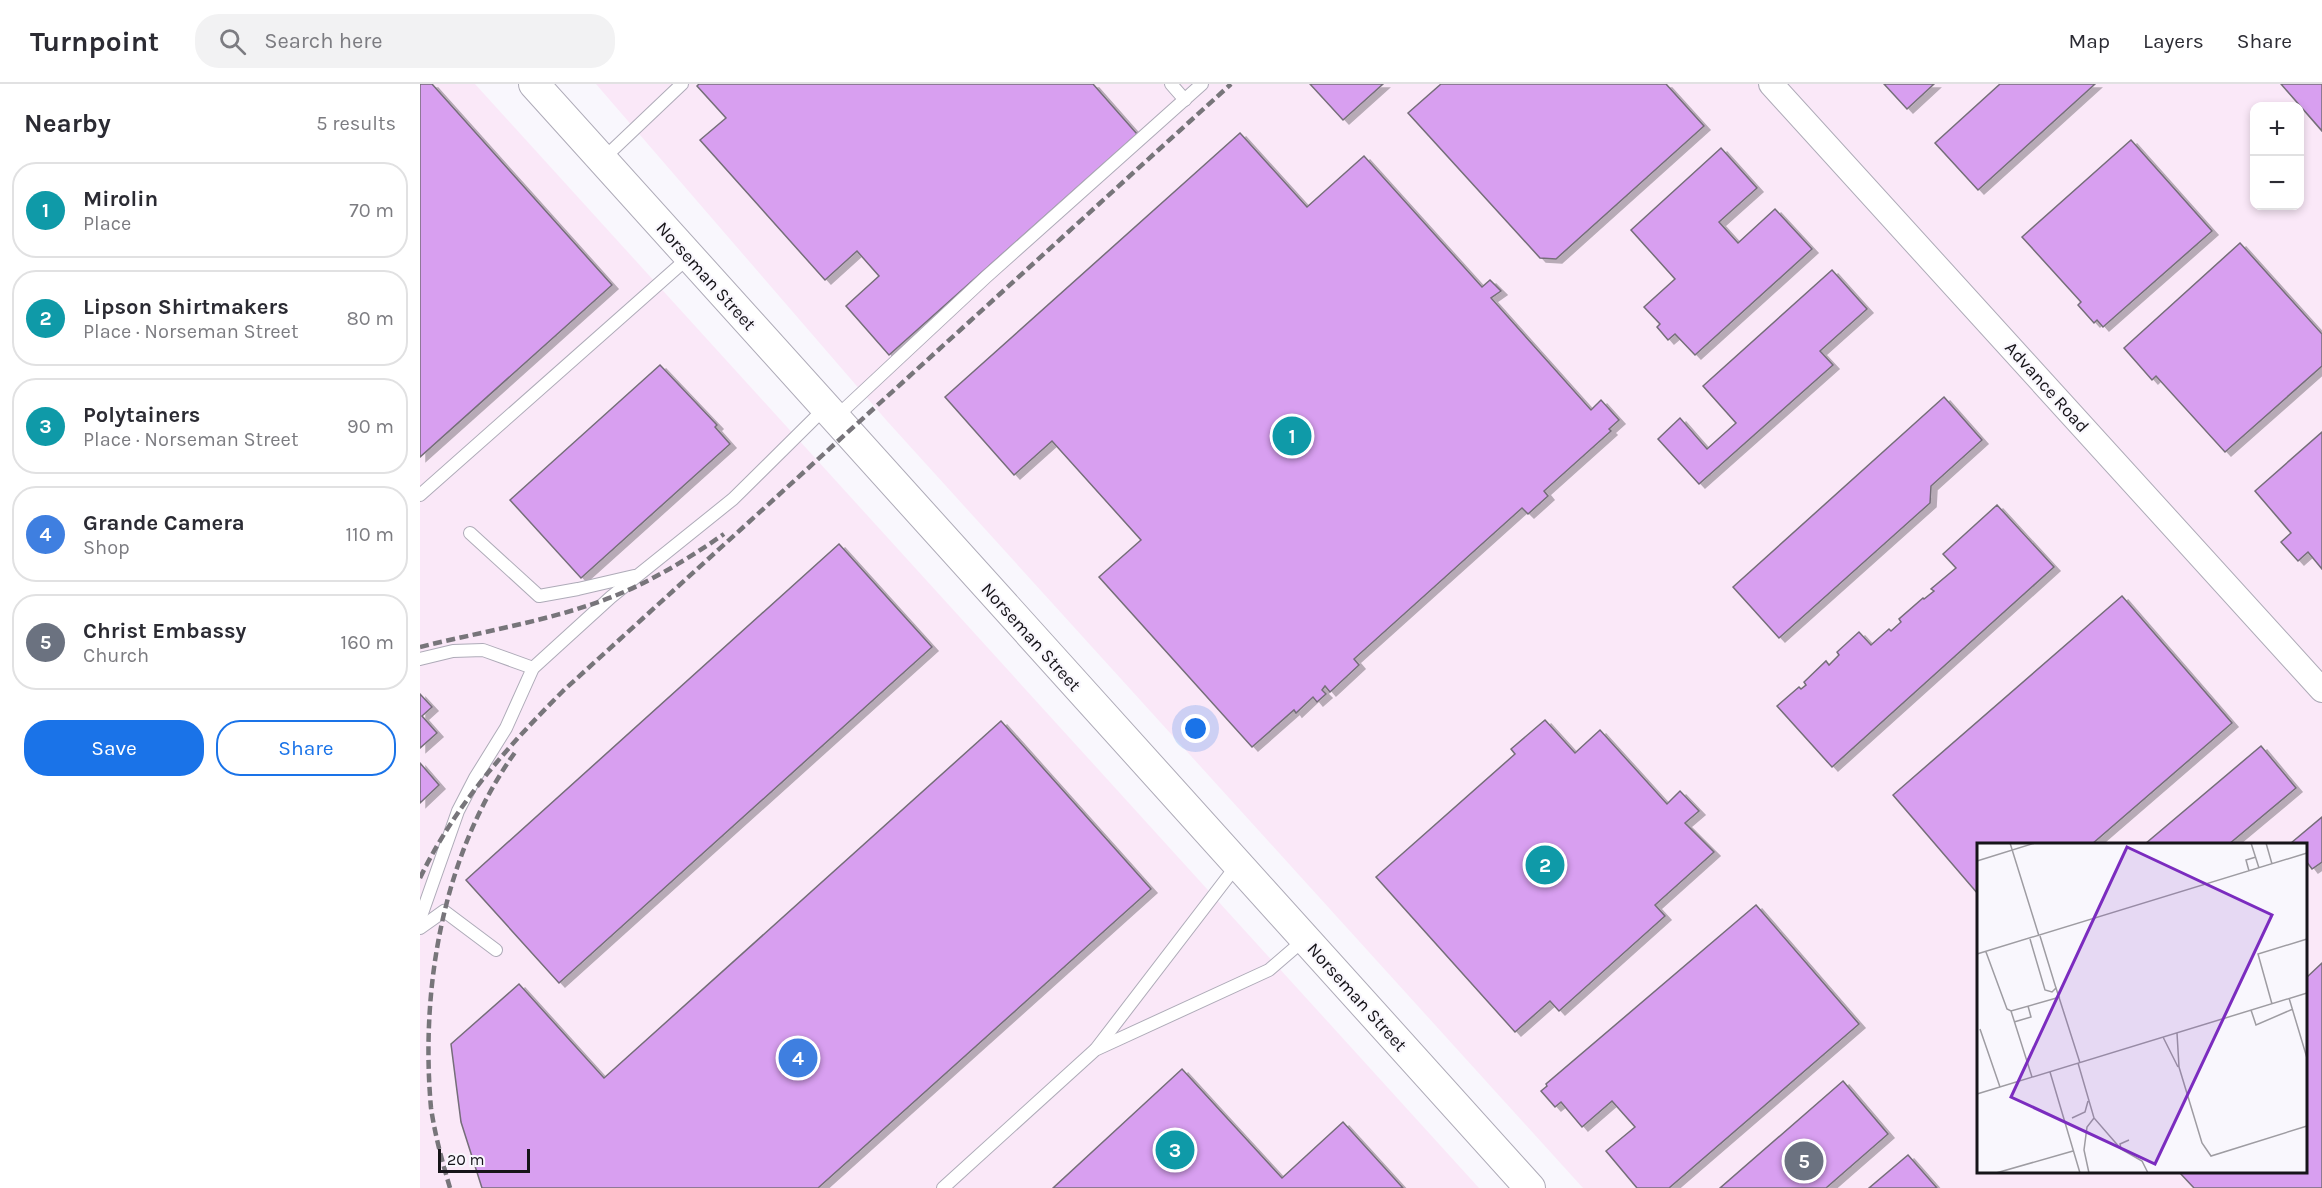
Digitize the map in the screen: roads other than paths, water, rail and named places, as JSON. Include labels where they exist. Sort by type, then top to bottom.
[{"type":"street","name":"Norseman Street","points":[[534,84],[1530,1188]]},
{"type":"street","name":"Advance Road","points":[[1771,84],[2322,690]]},
{"type":"lane","points":[[603,159],[682,84]]},
{"type":"lane","points":[[1171,84],[1185,100]]},
{"type":"lane","points":[[420,919],[458,811],[475,778],[506,728],[533,668],[638,575],[733,499],[1202,84]]},
{"type":"lane","points":[[420,495],[689,257]]},
{"type":"lane","points":[[470,533],[539,596],[578,590],[638,575]]},
{"type":"lane","points":[[420,659],[453,651],[483,650],[533,668]]},
{"type":"lane","points":[[943,1188],[1095,1050],[1238,864]]},
{"type":"lane","points":[[420,928],[444,911],[496,950]]},
{"type":"lane","points":[[1095,1050],[1269,970],[1305,939]]},
{"type":"railway","points":[[420,878],[434,851],[466,801],[503,755],[564,690],[1231,84]]},
{"type":"railway","points":[[420,647],[541,619],[612,597],[670,569],[724,534]]},
{"type":"railway","points":[[450,1188],[431,1108],[429,1061],[434,967],[442,921],[455,875],[471,832],[491,790],[516,751]]},
{"type":"place","name":"Mirolin","points":[[1292,436]]},
{"type":"place","name":"Lipson Shirtmakers","points":[[1545,865]]},
{"type":"place","name":"Grande Camera","points":[[798,1058]]},
{"type":"place","name":"Polytainers","points":[[1175,1150]]},
{"type":"place","name":"Christ Embassy","points":[[1804,1161]]}]
